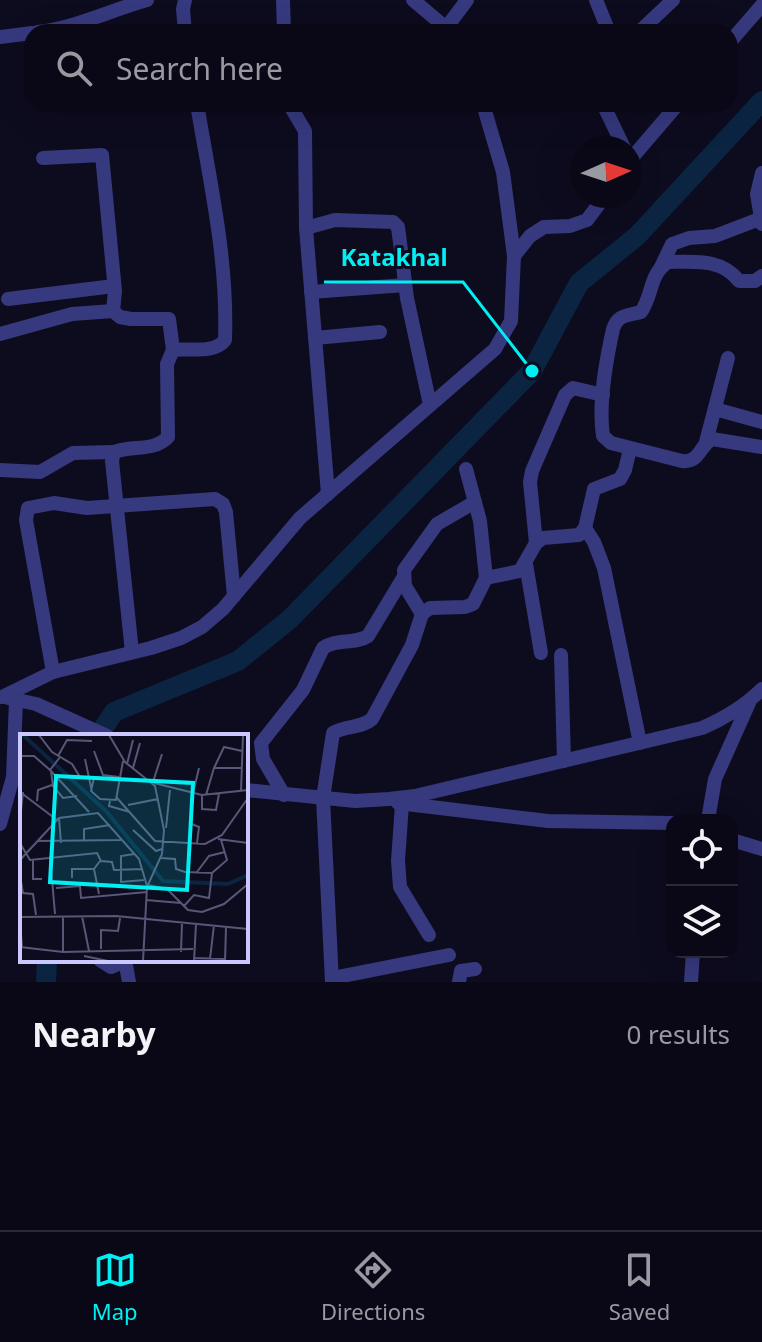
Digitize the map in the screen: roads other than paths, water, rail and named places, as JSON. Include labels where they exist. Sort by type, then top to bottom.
[{"type":"street","points":[[81,24],[147,0]]},
{"type":"street","points":[[184,24],[185,0]]},
{"type":"street","points":[[283,0],[284,24]]},
{"type":"street","points":[[453,24],[467,0]]},
{"type":"street","points":[[596,0],[606,24]]},
{"type":"street","points":[[648,24],[673,0]]},
{"type":"street","points":[[416,1],[442,24]]},
{"type":"street","points":[[738,33],[762,5]]},
{"type":"street","points":[[0,37],[24,34]]},
{"type":"street","points":[[173,350],[215,348],[222,346],[225,340],[225,282],[218,220],[198,112]]},
{"type":"street","points":[[294,112],[305,131],[306,228],[328,494]]},
{"type":"street","points":[[6,698],[53,672],[181,638],[202,627],[234,596],[300,518],[495,349],[511,321],[514,256],[503,172],[485,112]]},
{"type":"street","points":[[607,112],[618,136]]},
{"type":"street","points":[[642,146],[671,112]]},
{"type":"street","points":[[43,158],[102,155],[114,286],[113,311]]},
{"type":"street","points":[[661,267],[672,244],[689,238],[715,236],[762,220],[757,194],[762,173]]},
{"type":"street","points":[[514,256],[530,236],[544,227],[587,220],[596,208]]},
{"type":"street","points":[[306,228],[335,220],[393,222],[398,227],[405,285],[430,405]]},
{"type":"street","points":[[728,358],[706,442],[698,457],[690,462],[630,449],[611,443],[603,436],[603,395],[616,320],[622,315],[641,312],[647,304],[655,274],[661,267],[668,262],[718,265],[728,267],[739,281],[755,281],[762,276]]},
{"type":"street","points":[[311,292],[405,285]]},
{"type":"street","points":[[8,299],[114,286]]},
{"type":"street","points":[[0,334],[72,314],[113,311],[120,317],[131,319],[169,319],[173,350],[167,364],[168,437],[162,443],[114,452],[73,453],[40,472],[0,470]]},
{"type":"street","points":[[315,338],[380,332]]},
{"type":"street","points":[[486,578],[520,571],[536,543],[530,482],[535,461],[565,395],[573,388],[603,395]]},
{"type":"street","points":[[715,409],[762,422]]},
{"type":"street","points":[[706,442],[717,439],[762,447]]},
{"type":"street","points":[[536,543],[551,536],[579,535],[585,528],[594,489],[620,479],[630,449]]},
{"type":"street","points":[[114,452],[112,461],[132,652]]},
{"type":"street","points":[[449,955],[332,980],[323,798],[333,733],[365,725],[372,719],[412,645],[422,614],[430,608],[473,604],[486,578],[482,537],[466,469]]},
{"type":"street","points":[[53,672],[26,513],[28,508],[54,503],[87,508],[215,499],[223,504],[226,512],[234,596]]},
{"type":"street","points":[[284,795],[263,759],[261,743],[303,690],[323,648],[336,642],[361,640],[368,636],[403,578],[404,570],[437,524],[475,502]]},
{"type":"street","points":[[585,528],[604,568],[640,743]]},
{"type":"street","points":[[526,564],[541,653]]},
{"type":"street","points":[[403,578],[422,614]]},
{"type":"street","points":[[561,655],[564,761]]},
{"type":"street","points":[[372,800],[415,796],[702,728],[728,716],[757,696]]},
{"type":"street","points":[[709,814],[715,779],[757,696]]},
{"type":"street","points":[[6,698],[36,704],[103,734]]},
{"type":"street","points":[[1,820],[13,777],[6,698]]},
{"type":"street","points":[[248,790],[372,800],[548,821],[666,823]]},
{"type":"street","points":[[402,804],[398,861],[400,887],[429,935]]},
{"type":"street","points":[[738,842],[762,849]]},
{"type":"street","points":[[691,982],[693,958]]},
{"type":"street","points":[[103,962],[111,967],[121,962]]},
{"type":"street","points":[[125,962],[129,982]]},
{"type":"street","points":[[459,982],[461,971],[475,969]]},
{"type":"waterway","points":[[99,734],[114,712],[238,661],[290,619],[532,371],[579,283],[637,236],[762,101]]},
{"type":"waterway","points":[[46,982],[47,962]]},
{"type":"place","name":"Katakhal","points":[[532,371]]}]
